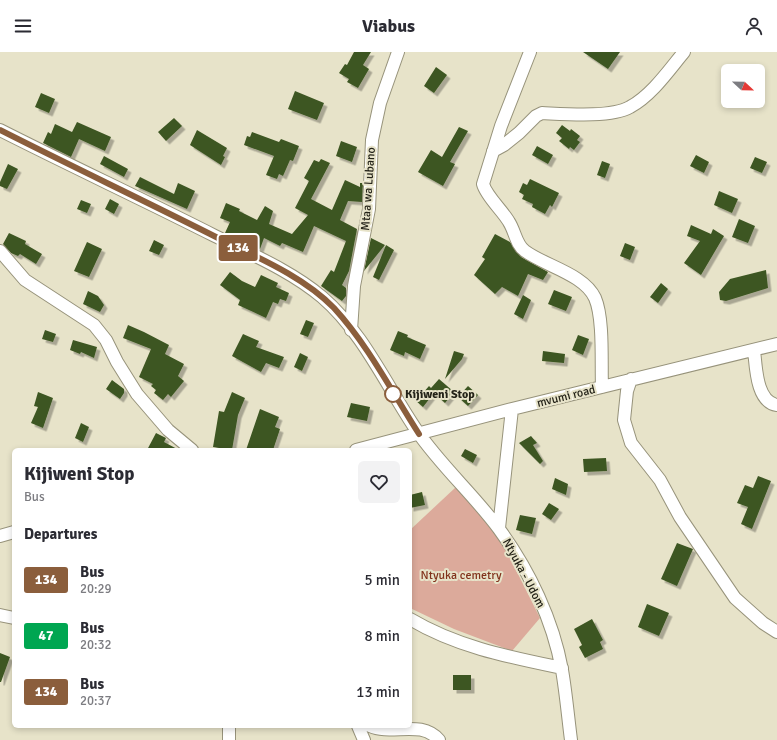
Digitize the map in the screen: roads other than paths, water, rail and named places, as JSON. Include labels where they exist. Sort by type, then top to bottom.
[{"type":"street","name":"Mtaa wa Lubano","points":[[351,330],[354,286],[369,209],[372,140],[380,103],[398,52]]},
{"type":"street","points":[[540,52],[528,57],[492,151],[483,180],[484,187],[509,222],[519,246],[525,251],[553,265],[587,287],[595,299],[600,318],[602,387]]},
{"type":"street","points":[[492,151],[504,145],[536,116],[542,114],[608,112],[619,111],[631,107],[662,78],[684,52]]},
{"type":"street","name":"Ntyuka - Udom","points":[[0,130],[290,275],[322,297],[351,330],[419,434],[499,528],[520,561],[539,598],[562,668],[571,740]]},
{"type":"street","points":[[0,251],[25,280],[94,325],[106,340],[117,362],[137,394],[168,430],[190,448]]},
{"type":"street","name":"mvumi road","points":[[364,448],[512,408],[777,344]]},
{"type":"street","points":[[754,350],[759,382],[762,391],[767,400],[777,405]]},
{"type":"street","points":[[631,379],[627,391],[624,420],[631,443],[660,480],[686,527],[736,598],[763,623],[777,632]]},
{"type":"street","points":[[499,528],[512,408]]},
{"type":"street","points":[[0,536],[12,533]]},
{"type":"street","points":[[0,615],[12,618]]},
{"type":"street","points":[[412,620],[442,636],[483,650],[524,661],[562,668]]},
{"type":"street","points":[[229,728],[229,740]]},
{"type":"street","points":[[359,728],[364,740]]},
{"type":"street","points":[[376,728],[382,730],[421,729],[433,734],[439,740]]},
{"type":"place","name":"Kijiweni Stop","points":[[393,394]]},
{"type":"park label","name":"Ntyuka cemetry","points":[[461,575]]}]
